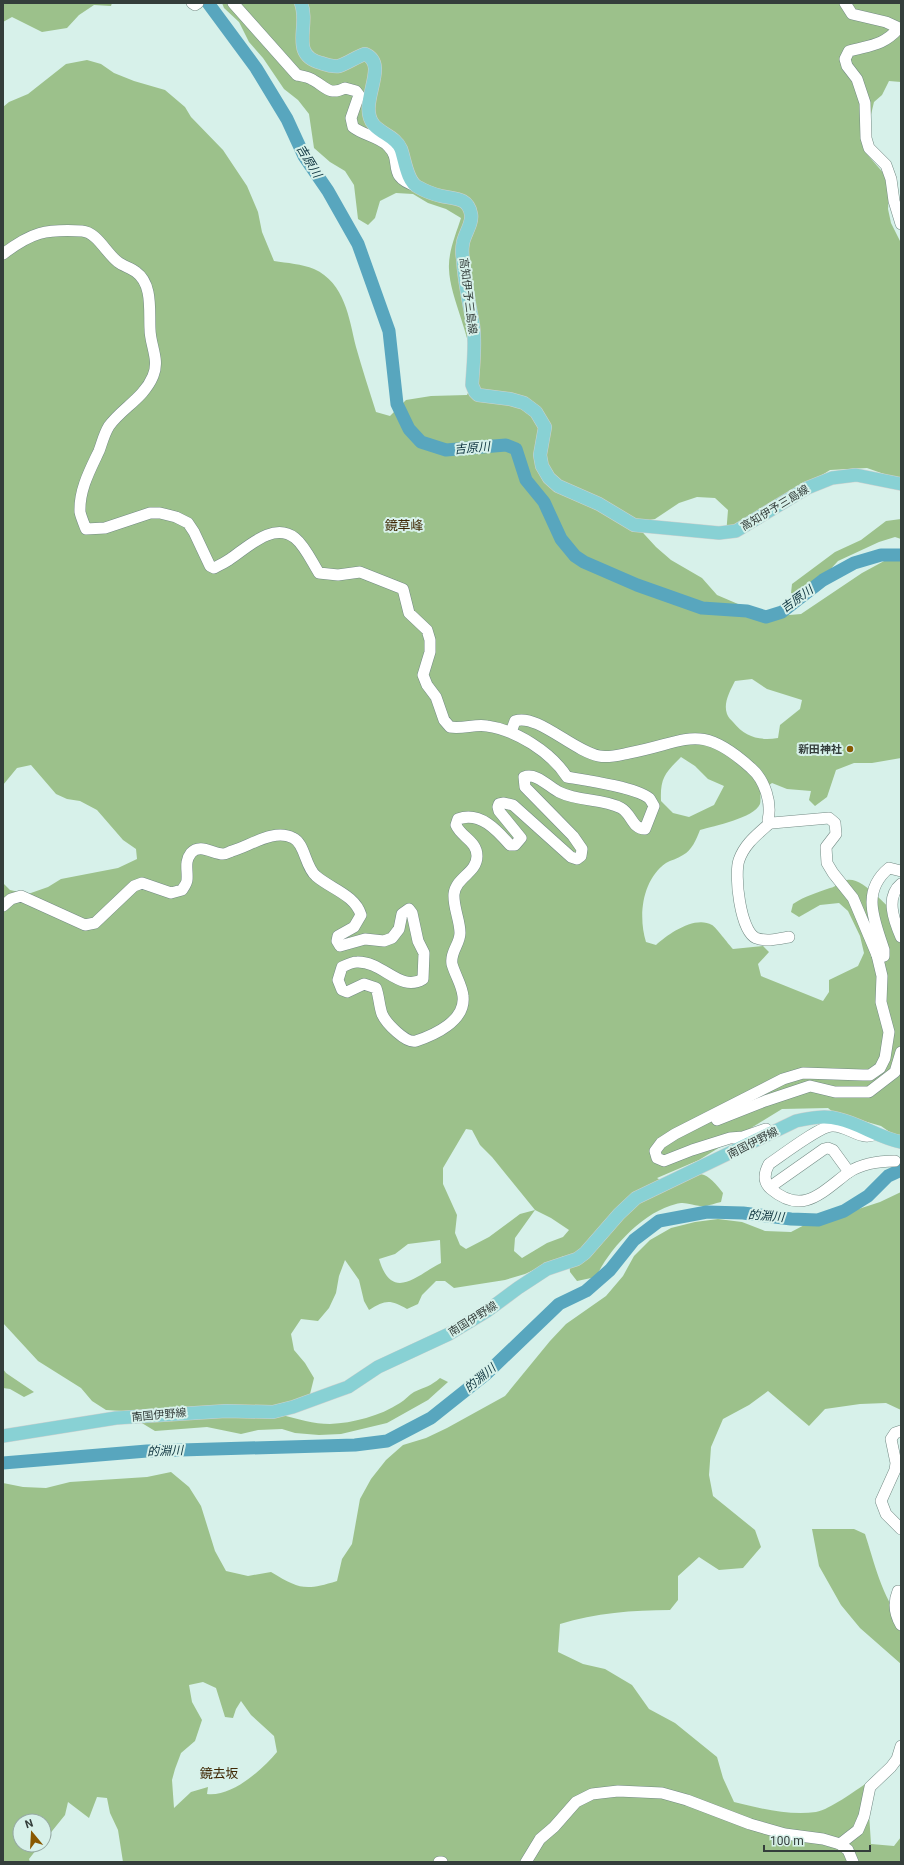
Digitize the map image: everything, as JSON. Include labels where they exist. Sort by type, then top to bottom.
[{"type":"main road","points":[[301,3],[304,19],[302,47],[305,56],[311,61],[334,67],[365,54],[370,56],[373,61],[375,71],[369,98],[368,112],[371,121],[375,126],[396,141],[400,148],[406,168],[416,186]]},
{"type":"main road","name":"高知伊予三島線","points":[[416,186],[441,196],[458,199],[468,206],[471,215],[463,244],[463,258],[468,304],[474,331],[472,385],[474,392],[478,395],[510,398],[524,403],[536,412],[545,427],[540,455],[542,466],[549,478],[558,486],[599,504],[634,525],[719,533],[741,529],[780,503],[807,488],[832,478],[856,475],[901,484]]},
{"type":"main road","name":"南国伊野線","points":[[3,1436],[116,1418],[140,1418],[181,1413],[226,1411],[274,1412],[293,1407],[348,1387],[378,1368],[449,1334],[487,1311],[527,1281],[547,1269],[577,1259],[585,1253],[628,1205],[648,1191],[700,1169],[784,1127],[808,1118],[840,1119],[876,1134],[901,1142]]},
{"type":"street","points":[[192,3],[195,5],[198,3]]},
{"type":"street","points":[[233,3],[297,75],[313,79],[323,87],[332,91],[337,92],[346,88],[356,91],[359,95],[359,100],[351,118],[353,127],[387,145],[392,150],[398,176],[402,181],[416,186]]},
{"type":"street","points":[[845,3],[852,14],[886,22],[899,28],[880,43],[849,51],[845,59],[847,66],[857,79],[865,103],[866,138],[869,148],[886,165],[892,179],[894,201],[901,224]]},
{"type":"street","points":[[3,254],[29,236],[47,231],[87,231],[109,254],[144,279],[150,305],[150,331],[155,352],[153,376],[137,399],[109,426],[88,473],[82,494],[80,512],[86,529],[105,528],[150,513],[160,513],[176,517],[188,523],[194,532],[210,566],[214,568],[229,560],[254,540],[275,533],[284,532],[295,538],[319,573],[338,575],[360,572],[398,586],[403,589],[407,597],[409,613],[427,630],[430,640],[430,652],[423,675],[427,685],[436,697],[444,720],[450,727],[460,729],[474,726],[486,726],[511,732],[549,756],[567,777],[608,784],[643,794],[650,798],[654,806],[645,828],[640,829],[635,826],[627,811],[614,804],[573,798],[558,792],[536,778],[528,776],[524,777],[525,787],[573,836],[582,849],[581,856],[577,859],[571,857],[513,805],[504,803],[499,804],[498,807],[499,811],[521,838],[515,845],[510,845],[497,829],[488,823],[476,818],[464,816],[458,819],[456,825],[458,831],[473,843],[477,854],[474,869],[460,882],[454,893],[460,934],[452,954],[452,964],[463,996],[462,1005],[456,1016],[435,1034],[409,1042],[396,1032],[383,1016],[376,988],[364,984],[348,992],[342,990],[339,984],[342,967],[356,962],[372,964],[383,969],[398,980],[406,983],[417,983],[423,979],[424,953],[418,940],[412,913],[409,909],[402,914],[399,929],[392,938],[384,940],[365,939],[340,946],[337,941],[338,936],[354,927],[361,915],[359,906],[310,870],[299,844],[294,838],[272,836],[223,854],[201,848],[192,852],[187,860],[188,881],[182,890],[171,893],[142,883],[134,886],[95,923],[85,925],[21,896],[11,899],[3,906]]},
{"type":"street","points":[[511,732],[515,721],[522,718],[528,719],[541,725],[583,751],[609,757],[686,738],[693,737],[708,740],[734,753],[755,771],[766,792],[771,809],[768,820],[770,822]]},
{"type":"street","points":[[658,1159],[655,1151],[661,1143],[783,1079],[803,1073],[870,1075],[875,1073],[885,1058],[889,1032],[881,1002],[882,976],[876,955],[853,898],[827,863],[826,847],[836,834],[835,823],[829,818],[770,822],[747,845],[738,861],[738,899],[748,932],[755,938],[768,940],[789,937]]},
{"type":"street","points":[[876,955],[881,957],[884,956],[884,950],[873,916],[871,897],[876,884],[884,872],[889,868],[901,871]]},
{"type":"street","points":[[901,884],[896,888],[891,900],[897,928],[901,937]]},
{"type":"street","points":[[658,1159],[666,1148],[700,1127],[742,1109],[810,1086],[835,1092],[869,1092],[895,1072],[901,1052]]},
{"type":"street","points":[[876,1134],[870,1137],[838,1126],[831,1125],[824,1127],[769,1164],[765,1177],[766,1183],[782,1197],[791,1201],[802,1202],[814,1198],[859,1166],[868,1163],[895,1161]]},
{"type":"street","points":[[658,1159],[664,1161],[730,1138],[743,1138],[774,1126],[784,1127]]},
{"type":"street","points":[[770,1187],[824,1149],[828,1148],[833,1150],[849,1172]]},
{"type":"street","points":[[901,1431],[895,1433],[891,1439],[896,1463],[895,1470],[881,1501],[886,1514],[901,1529]]},
{"type":"street","points":[[901,1592],[898,1591],[894,1600],[894,1608],[901,1625]]},
{"type":"street","points":[[840,1844],[858,1830],[864,1816],[870,1787],[897,1759],[901,1746]]},
{"type":"street","points":[[526,1862],[540,1838],[554,1827],[576,1802],[592,1794],[618,1791],[662,1793],[687,1800],[750,1824],[785,1834],[823,1839],[840,1844],[848,1850],[853,1862]]},
{"type":"green space","points":[[3,3],[112,3],[111,6],[94,5],[79,15],[67,28],[42,32],[12,17],[3,22]]},
{"type":"green space","points":[[222,3],[901,3],[901,82],[889,81],[882,95],[874,102],[865,140],[866,153],[886,176],[889,193],[888,209],[891,223],[901,243],[901,480],[867,468],[830,470],[726,535],[728,510],[715,498],[697,497],[679,503],[655,519],[634,523],[656,547],[671,560],[702,578],[717,595],[745,607],[778,616],[801,614],[862,573],[886,560],[901,558],[901,758],[872,763],[854,763],[836,770],[827,797],[815,806],[809,800],[811,791],[787,789],[772,783],[761,791],[760,804],[756,809],[733,821],[700,830],[691,848],[686,853],[666,863],[658,870],[647,889],[642,910],[642,921],[646,942],[656,945],[682,927],[698,922],[712,925],[733,949],[763,946],[769,952],[758,964],[761,976],[823,1001],[829,992],[829,980],[858,966],[864,953],[860,936],[848,911],[839,903],[820,905],[799,917],[791,912],[793,904],[847,880],[854,880],[861,883],[876,895],[901,919],[901,1148],[894,1135],[881,1126],[833,1112],[828,1108],[782,1109],[699,1160],[657,1178],[669,1186],[693,1175],[704,1175],[716,1184],[723,1193],[721,1202],[703,1206],[679,1203],[664,1208],[640,1223],[619,1243],[610,1254],[596,1277],[577,1281],[570,1272],[569,1259],[564,1256],[525,1274],[505,1280],[454,1288],[445,1281],[436,1281],[422,1295],[418,1304],[407,1309],[392,1302],[388,1302],[379,1304],[369,1310],[364,1301],[359,1280],[345,1260],[339,1276],[336,1293],[329,1308],[318,1321],[301,1319],[291,1334],[294,1350],[305,1363],[314,1378],[310,1394],[282,1415],[324,1424],[357,1420],[392,1408],[414,1392],[431,1385],[440,1378],[448,1382],[428,1400],[387,1423],[341,1434],[319,1435],[295,1433],[282,1429],[258,1430],[241,1434],[207,1427],[155,1431],[122,1411],[106,1410],[92,1401],[81,1388],[38,1361],[3,1323],[3,883],[10,890],[28,894],[48,887],[61,879],[118,868],[137,859],[136,849],[123,840],[97,810],[80,801],[67,799],[56,794],[31,765],[17,768],[3,785],[3,107],[9,102],[28,94],[66,64],[87,60],[101,64],[114,73],[134,81],[165,90],[185,107],[191,117],[223,150],[247,186],[258,212],[262,232],[274,261],[314,269],[333,283],[339,292],[348,313],[356,347],[376,412],[390,416],[406,400],[431,396],[467,395],[472,381],[470,350],[455,299],[449,269],[451,250],[461,218],[446,209],[428,203],[413,194],[396,193],[380,201],[375,218],[368,225],[358,219],[354,185],[345,171],[330,162],[314,148],[309,114],[298,100],[284,89],[263,58],[249,42],[239,22],[224,8]],"holes":[[[752,679],[767,689],[802,700],[800,709],[780,725],[778,738],[765,739],[753,737],[742,731],[729,717],[726,710],[726,701],[735,681]],[[681,757],[695,766],[708,779],[724,786],[714,805],[689,817],[673,813],[661,801],[661,787],[663,781],[667,772]],[[466,1129],[472,1130],[480,1145],[492,1157],[535,1210],[520,1214],[489,1237],[466,1249],[460,1245],[455,1233],[457,1215],[443,1184],[443,1168]],[[535,1210],[551,1218],[569,1230],[563,1237],[547,1243],[522,1258],[514,1251],[515,1238]],[[440,1240],[441,1263],[406,1282],[398,1283],[391,1280],[384,1272],[379,1259],[395,1254],[408,1244]]]},
{"type":"green space","points":[[901,519],[901,539],[895,537],[879,542],[838,561],[813,588],[802,596],[791,593],[792,584],[835,552],[861,540],[886,521]]},
{"type":"green space","points":[[901,1192],[901,1410],[886,1403],[860,1404],[825,1409],[809,1426],[768,1391],[749,1405],[723,1419],[711,1447],[709,1475],[713,1496],[755,1530],[761,1547],[743,1568],[719,1570],[699,1557],[678,1576],[678,1600],[670,1610],[614,1613],[587,1617],[560,1624],[558,1652],[583,1664],[605,1669],[632,1685],[649,1709],[675,1723],[717,1757],[723,1778],[734,1802],[785,1812],[816,1812],[835,1804],[867,1783],[871,1844],[894,1846],[901,1837],[901,1862],[123,1862],[118,1830],[110,1813],[107,1798],[97,1797],[89,1818],[68,1802],[65,1815],[52,1831],[52,1813],[12,1813],[12,1853],[34,1853],[29,1859],[30,1862],[3,1862],[3,1483],[23,1487],[46,1488],[70,1482],[147,1477],[171,1472],[189,1487],[201,1506],[215,1551],[226,1571],[248,1576],[271,1572],[302,1587],[317,1586],[337,1581],[342,1559],[352,1544],[360,1499],[371,1479],[386,1460],[403,1445],[426,1438],[447,1428],[505,1396],[550,1341],[566,1324],[606,1296],[623,1276],[634,1256],[650,1240],[671,1228],[695,1222],[718,1219],[742,1222],[765,1231],[791,1232],[812,1221],[834,1217],[880,1202]],"holes":[[[203,1682],[216,1688],[225,1717],[233,1718],[241,1701],[251,1715],[274,1736],[277,1752],[255,1774],[236,1787],[217,1794],[207,1794],[208,1787],[191,1792],[174,1808],[172,1780],[175,1769],[181,1753],[195,1741],[202,1720],[192,1702],[189,1685]]]},
{"type":"green space","points":[[3,1369],[6,1373],[34,1392],[24,1397],[10,1389],[3,1388]]},
{"type":"green space","points":[[812,1529],[854,1529],[865,1534],[884,1590],[889,1601],[901,1618],[901,1664],[860,1628],[841,1605],[819,1566]]},
{"type":"waterway","name":"吉原川","points":[[208,3],[256,68],[287,119],[304,156],[328,191],[358,244],[389,331],[397,404],[409,429],[421,442],[446,450],[506,445],[516,449],[526,480],[544,502],[561,539],[575,556],[584,562],[637,585],[702,608],[747,611],[766,617],[782,612],[823,580],[854,563],[881,555],[901,555]]},
{"type":"waterway","name":"的淵川","points":[[3,1463],[147,1451],[355,1445],[387,1441],[431,1418],[485,1375],[559,1304],[586,1291],[610,1270],[634,1240],[659,1221],[707,1212],[743,1213],[791,1219],[818,1220],[844,1211],[868,1196],[888,1176],[901,1170]]},
{"type":"place","name":"新田神社","points":[[850,749]]},
{"type":"district","name":"鏡草峰","points":[[404,525]]},
{"type":"district","name":"鏡去坂","points":[[219,1773]]}]
